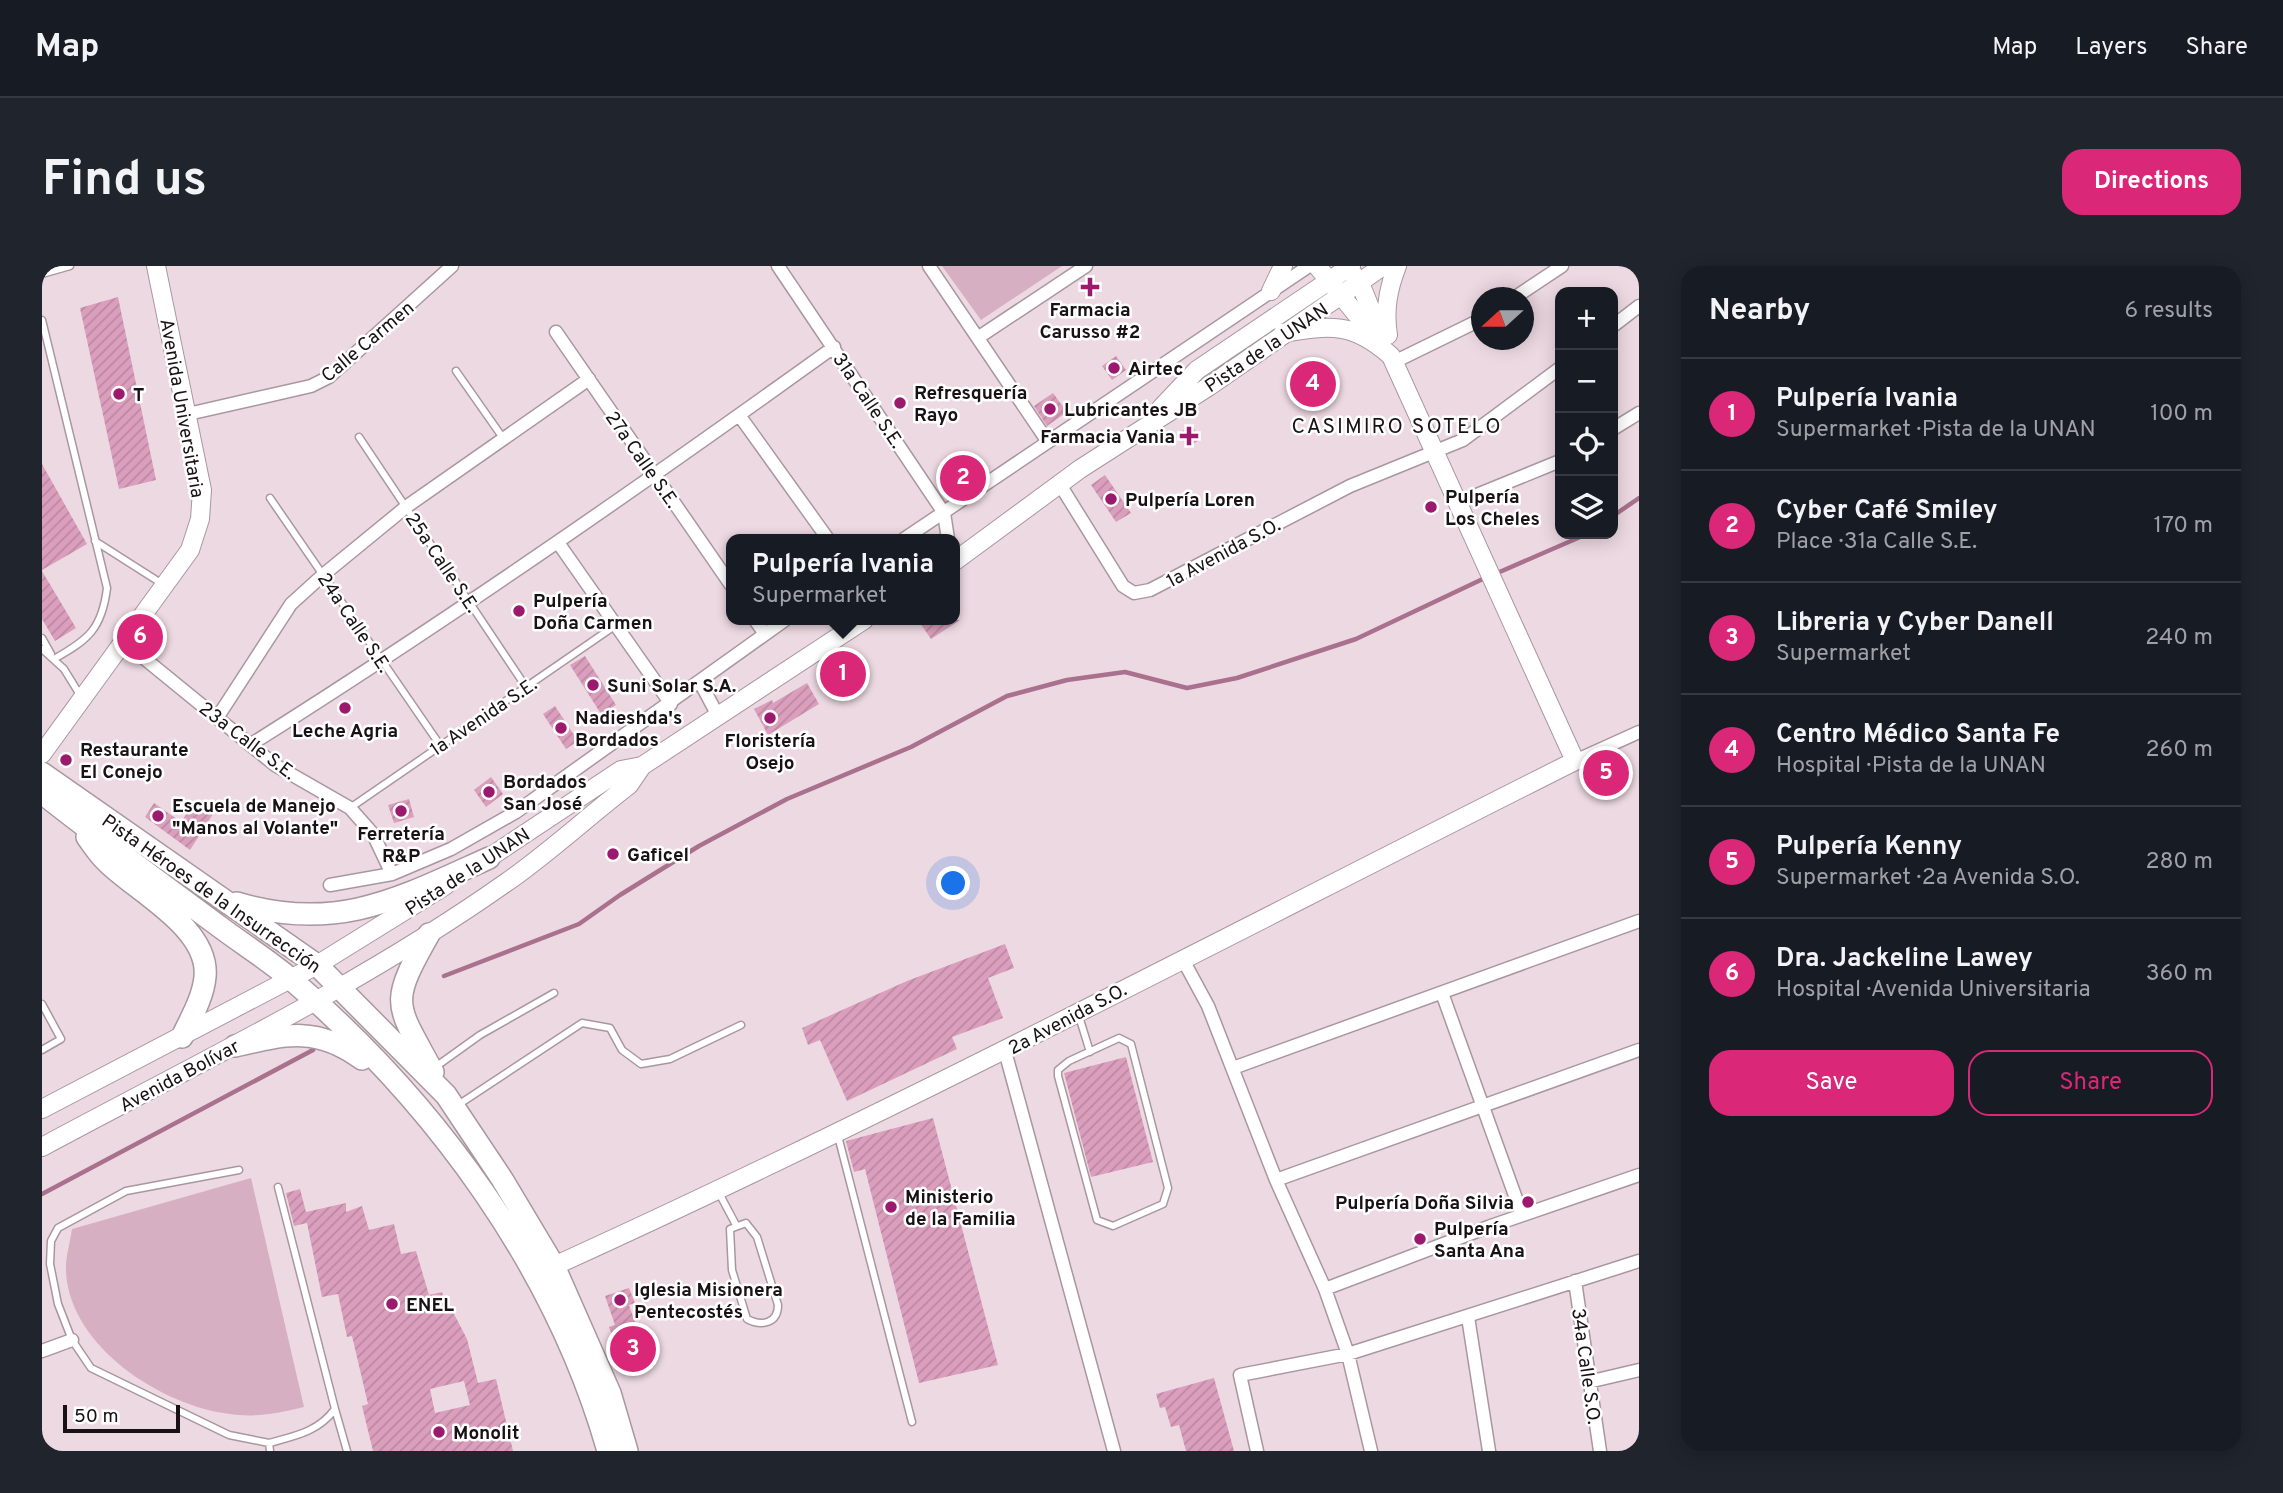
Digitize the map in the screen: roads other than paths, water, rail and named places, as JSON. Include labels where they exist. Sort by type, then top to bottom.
[{"type":"main road","name":"Avenida Universitaria","points":[[42,754],[166,586],[190,550],[200,519],[202,490],[156,266]]},
{"type":"main road","points":[[1271,291],[1283,266]]},
{"type":"main road","points":[[1317,266],[1392,359]]},
{"type":"main road","name":"Pista de la UNAN","points":[[960,557],[1059,483],[1146,424],[1208,387],[1283,332],[1383,266]]},
{"type":"main road","points":[[1392,359],[1385,315],[1397,266]]},
{"type":"main road","points":[[1348,267],[1360,283],[1433,453],[1576,761]]},
{"type":"main road","name":"Pista de la UNAN","points":[[1146,424],[1197,370],[1348,267]]},
{"type":"main road","points":[[1283,332],[1319,327],[1352,328],[1372,339],[1392,359]]},
{"type":"main road","name":"Pista de la UNAN","points":[[315,1001],[429,934],[506,883],[629,785],[642,766],[717,714],[856,625]]},
{"type":"main road","name":"2a Avenida S.O.","points":[[554,1266],[1005,1051],[1182,958],[1576,761]]},
{"type":"main road","name":"Pista de la UNAN","points":[[292,980],[489,858],[621,770],[642,766]]},
{"type":"main road","name":"Pista Héroes de la Insurrección","points":[[42,773],[317,965],[450,1102],[502,1179],[554,1266],[610,1393],[627,1451]]},
{"type":"main road","name":"Pista Héroes de la Insurrección","points":[[42,793],[292,980],[403,1089],[436,1126],[491,1205],[535,1277],[579,1368],[608,1451]]},
{"type":"main road","points":[[68,813],[106,862],[186,928],[202,953],[205,976],[182,1037]]},
{"type":"main road","points":[[222,899],[285,915],[326,914],[400,898],[489,858]]},
{"type":"main road","points":[[429,934],[407,972],[400,1009],[450,1102]]},
{"type":"main road","name":"Avenida Bolívar","points":[[42,1109],[292,980]]},
{"type":"main road","name":"Avenida Bolívar","points":[[42,1147],[315,1001]]},
{"type":"main road","points":[[235,1046],[282,1035],[316,1037],[349,1049],[403,1089]]},
{"type":"street","name":"Calle Carmen","points":[[188,414],[311,386],[329,377],[452,266]]},
{"type":"street","name":"31a Calle S.E.","points":[[778,266],[944,513],[947,534]]},
{"type":"street","points":[[929,266],[1048,442]]},
{"type":"street","points":[[979,337],[1086,266]]},
{"type":"street","points":[[912,534],[1309,266]]},
{"type":"street","points":[[1530,287],[1562,266]]},
{"type":"street","points":[[1618,322],[1639,306]]},
{"type":"street","points":[[1392,359],[1471,323]]},
{"type":"street","name":"27a Calle S.E.","points":[[556,332],[726,578]]},
{"type":"street","points":[[250,745],[382,662],[559,544],[834,347]]},
{"type":"street","points":[[1433,453],[1463,440],[1555,372]]},
{"type":"street","points":[[217,718],[291,604],[406,507],[589,379]]},
{"type":"street","points":[[1618,426],[1639,413]]},
{"type":"street","points":[[740,415],[824,534]]},
{"type":"street","name":"1a Avenida S.O.","points":[[1059,483],[1123,586],[1133,593],[1150,590],[1339,492],[1433,453]]},
{"type":"street","points":[[1457,503],[1555,463]]},
{"type":"street","points":[[559,544],[671,704]]},
{"type":"street","points":[[759,625],[765,634]]},
{"type":"street","points":[[330,885],[392,874],[451,849],[516,812],[671,704],[778,625]]},
{"type":"street","name":"23a Calle S.E.","points":[[123,641],[275,765],[350,808],[373,834],[392,874]]},
{"type":"street","points":[[700,682],[717,714]]},
{"type":"street","points":[[1576,761],[1639,732]]},
{"type":"street","points":[[1233,1068],[1639,921]]},
{"type":"street","points":[[1182,958],[1208,1006],[1276,1181],[1325,1289],[1348,1354],[1371,1451]]},
{"type":"street","points":[[1442,993],[1522,1215]]},
{"type":"street","points":[[1276,1181],[1639,1050]]},
{"type":"street","points":[[1005,1051],[1114,1451]]},
{"type":"street","points":[[1325,1289],[1522,1215],[1639,1175]]},
{"type":"street","points":[[1257,1451],[1240,1374],[1348,1354],[1639,1261]]},
{"type":"street","name":"34a Calle S.O.","points":[[1575,1281],[1600,1451]]},
{"type":"street","points":[[1468,1317],[1489,1451]]},
{"type":"street","points":[[42,1351],[72,1340]]},
{"type":"street","points":[[1588,1382],[1639,1370]]},
{"type":"lane","points":[[42,274],[70,266]]},
{"type":"lane","points":[[42,320],[107,588],[105,603],[85,642],[54,659]]},
{"type":"lane","points":[[456,371],[503,439]]},
{"type":"lane","name":"25a Calle S.E.","points":[[359,437],[526,687]]},
{"type":"lane","name":"24a Calle S.E.","points":[[270,498],[440,745]]},
{"type":"lane","points":[[95,541],[166,586]]},
{"type":"lane","name":"1a Avenida S.E.","points":[[350,808],[616,625]]},
{"type":"lane","points":[[42,638],[54,659]]},
{"type":"lane","points":[[42,649],[64,668],[84,699]]},
{"type":"lane","points":[[432,1069],[480,1035],[554,993]]},
{"type":"lane","points":[[42,1004],[61,1039],[42,1050]]},
{"type":"lane","points":[[1078,1013],[1090,1052]]},
{"type":"lane","points":[[450,1102],[582,1023],[610,1028],[622,1050],[641,1064],[670,1059],[741,1025]]},
{"type":"lane","points":[[1119,1038],[1131,1044],[1168,1188],[1163,1204],[1113,1226],[1097,1220],[1058,1076],[1062,1066],[1090,1052],[1119,1038]]},
{"type":"lane","points":[[836,1130],[912,1422]]},
{"type":"lane","points":[[239,1170],[126,1191],[58,1228],[51,1241],[50,1264],[58,1304],[72,1340],[91,1368],[229,1436],[270,1447],[309,1432],[325,1422],[335,1409]]},
{"type":"lane","points":[[278,1187],[347,1451]]},
{"type":"lane","points":[[717,1190],[736,1225]]},
{"type":"lane","points":[[746,1223],[757,1237],[778,1304],[778,1314],[773,1321],[764,1323],[747,1319],[732,1270],[730,1229],[736,1225],[746,1223]]},
{"type":"waterway","points":[[1618,513],[1639,498]]},
{"type":"waterway","points":[[1495,574],[1576,539]]},
{"type":"waterway","points":[[444,976],[579,924],[699,846],[787,799],[911,747],[1007,696],[1067,680],[1125,672],[1187,688],[1237,678],[1356,639],[1487,577]]},
{"type":"waterway","points":[[42,1194],[313,1050]]},
{"type":"place","name":"Farmacia Carusso #2","points":[[1090,287]]},
{"type":"place","name":"Airtec","points":[[1114,368]]},
{"type":"place","name":"Centro Médico Santa Fe","points":[[1313,384]]},
{"type":"place","name":"T","points":[[119,394]]},
{"type":"place","name":"Refresquería Rayo","points":[[900,403]]},
{"type":"place","name":"Lubricantes JB","points":[[1050,409]]},
{"type":"place","name":"Farmacia Vania","points":[[1189,436]]},
{"type":"place","name":"Cyber Café Smiley","points":[[963,478]]},
{"type":"place","name":"Pulpería Loren","points":[[1111,499]]},
{"type":"place","name":"Pulpería Los Cheles","points":[[1431,507]]},
{"type":"place","name":"Pulpería Doña Carmen","points":[[519,611]]},
{"type":"place","name":"Dra. Jackeline Lawey","points":[[140,637]]},
{"type":"place","name":"Pulpería Ivania","points":[[843,674]]},
{"type":"place","name":"Suni Solar S.A.","points":[[593,685]]},
{"type":"place","name":"Leche Agria","points":[[345,708]]},
{"type":"place","name":"Floristería Osejo","points":[[770,718]]},
{"type":"place","name":"Nadieshda's Bordados","points":[[561,728]]},
{"type":"place","name":"Restaurante El Conejo","points":[[66,760]]},
{"type":"place","name":"Pulpería Kenny","points":[[1606,773]]},
{"type":"place","name":"Bordados San José","points":[[489,792]]},
{"type":"place","name":"Ferretería R&P","points":[[401,811]]},
{"type":"place","name":"Escuela de Manejo \"Manos al Volante\"","points":[[158,816]]},
{"type":"place","name":"Gaficel","points":[[613,854]]},
{"type":"place","name":"Pulpería Doña Silvia","points":[[1528,1202]]},
{"type":"place","name":"Ministerio de la Familia","points":[[891,1207]]},
{"type":"place","name":"Pulpería Santa Ana","points":[[1420,1239]]},
{"type":"place","name":"Iglesia Misionera Pentecostés","points":[[620,1300]]},
{"type":"place","name":"ENEL","points":[[392,1304]]},
{"type":"place","name":"Libreria y Cyber Danell","points":[[633,1349]]},
{"type":"place","name":"Monolit","points":[[439,1432]]},
{"type":"district","name":"CASIMIRO SOTELO","points":[[1397,426]]}]
